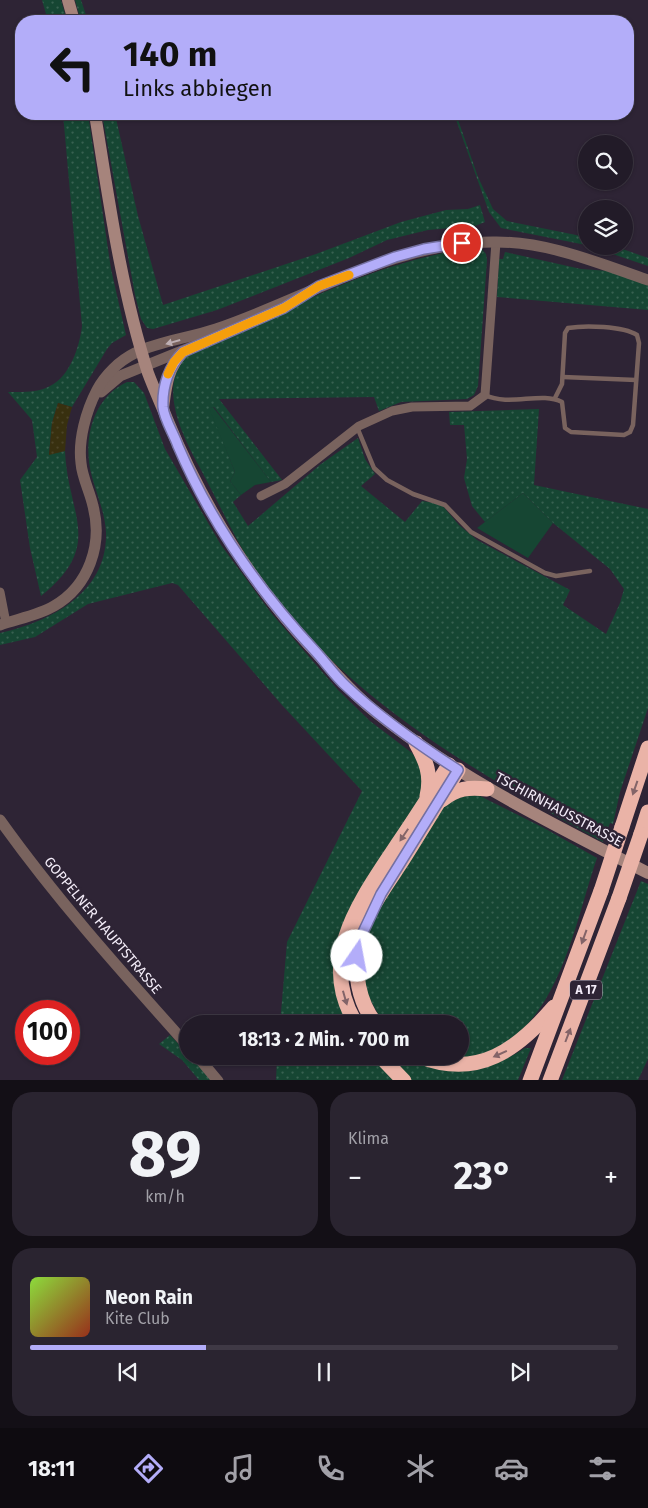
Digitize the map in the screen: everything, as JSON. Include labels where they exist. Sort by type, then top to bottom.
[{"type":"highway","points":[[416,743],[426,763],[429,775],[431,804]]},
{"type":"highway","name":"A 17","points":[[530,1080],[601,891],[648,748]]},
{"type":"highway","points":[[371,1015],[362,998],[358,984],[358,943],[381,894],[453,767]]},
{"type":"highway","points":[[352,1015],[345,1001],[341,979],[344,938],[364,895],[431,804],[452,792],[471,787],[487,788]]},
{"type":"highway","name":"A 17","points":[[550,1080],[619,898],[648,812]]},
{"type":"highway","points":[[469,1063],[504,1053],[531,1034],[562,998]]},
{"type":"highway","points":[[389,1065],[404,1080]]},
{"type":"main road","points":[[68,0],[72,15]]},
{"type":"main road","name":"TSCHIRNHAUSSTRASSE","points":[[96,120],[124,278],[146,366],[184,460],[210,509],[254,580],[278,612],[345,685],[375,712],[416,743],[487,788],[648,873]]},
{"type":"main road","points":[[163,408],[167,376],[174,362],[183,352]]},
{"type":"street","points":[[0,592],[3,624],[54,607],[72,593],[89,569],[96,545],[94,509],[80,463],[84,423],[98,390],[110,372],[123,360],[142,351],[216,329],[395,257],[424,249],[462,243],[496,242],[533,245],[568,253],[648,280]]},
{"type":"street","points":[[261,496],[284,484],[357,428],[392,411],[412,407],[470,406],[485,395],[496,242]]},
{"type":"street","points":[[91,406],[101,393],[120,376],[183,352],[284,308],[319,286]]},
{"type":"street","name":"GOPPELNER HAUPTSTRASSE","points":[[0,820],[37,872],[89,936],[179,1036]]},
{"type":"street","points":[[205,1065],[218,1080]]},
{"type":"lane","points":[[485,395],[494,399],[513,401],[555,398],[562,402],[565,428],[571,432],[624,436],[630,432],[633,425],[639,343],[637,335],[630,330],[568,328],[565,333],[561,390],[555,398]]},
{"type":"lane","points":[[563,377],[636,380]]},
{"type":"lane","points":[[357,428],[374,468],[387,480],[413,494],[445,505],[471,532],[545,573],[556,576],[590,571]]},
{"type":"green space","points":[[42,0],[61,0],[65,15],[46,15]]},
{"type":"green space","points":[[75,0],[81,0],[86,15],[79,15]]},
{"type":"green space","points":[[64,120],[89,120],[111,269],[126,335],[112,343],[107,349],[72,407],[58,403],[52,423],[49,454],[65,451],[67,474],[76,512],[78,545],[72,561],[61,578],[41,596],[30,548],[20,480],[37,457],[32,420],[8,392],[40,390],[57,382],[73,360],[82,326]]},
{"type":"green space","points":[[103,120],[116,120],[138,216],[163,305],[316,254],[401,222],[446,210],[468,209],[480,205],[485,222],[475,226],[428,230],[387,240],[349,258],[217,310],[153,329],[147,328],[141,319]]},
{"type":"green space","points":[[456,120],[458,120],[478,177],[493,209],[507,221],[578,235],[578,243],[501,228],[489,212]]},
{"type":"green space","points":[[475,248],[482,249],[486,254],[487,260],[478,386],[474,395],[467,399],[401,402],[379,411],[374,397],[219,399],[282,480],[271,482],[214,407],[210,408],[235,472],[230,481],[241,495],[233,502],[248,526],[321,464],[358,438],[365,459],[375,474],[361,486],[405,522],[422,501],[441,504],[459,525],[477,540],[570,590],[563,605],[606,634],[624,589],[610,569],[553,523],[523,493],[485,522],[472,506],[464,478],[467,459],[464,425],[450,425],[449,412],[539,409],[534,485],[648,509],[648,708],[620,792],[613,824],[610,823],[603,842],[461,760],[415,729],[372,696],[331,660],[293,620],[259,576],[235,536],[185,439],[175,408],[173,393],[175,378],[180,364],[190,352],[294,305],[365,276],[438,254]]},
{"type":"green space","points":[[505,252],[581,269],[609,271],[648,285],[648,310],[497,297],[499,259],[503,259]]},
{"type":"green space","points":[[633,253],[648,258],[648,266],[616,255],[633,255]]},
{"type":"green space","points":[[127,382],[134,382],[144,393],[165,449],[221,545],[272,614],[338,690],[370,721],[412,753],[421,765],[425,775],[419,804],[340,937],[350,1015],[281,1015],[287,942],[362,791],[281,704],[178,585],[172,583],[88,604],[35,637],[0,645],[0,633],[38,621],[56,612],[73,601],[87,588],[97,572],[104,553],[106,532],[89,463],[89,435],[98,410],[115,389]]},
{"type":"green space","points":[[213,407],[271,482],[255,485],[241,495],[230,481],[235,472],[209,408]]},
{"type":"green space","points":[[523,493],[553,523],[528,558],[477,528]]},
{"type":"green space","points":[[474,793],[544,828],[597,858],[572,940],[548,996],[531,1020],[511,1039],[486,1053],[469,1057],[469,1015],[379,1015],[368,996],[362,964],[369,926],[447,801]]},
{"type":"green space","points":[[641,881],[648,884],[648,1059],[638,1080],[562,1080]]},
{"type":"green space","points":[[170,1035],[179,1044],[179,1058],[159,1044]]},
{"type":"green space","points":[[525,1048],[531,1048],[518,1080],[410,1080],[396,1065],[426,1065],[441,1069],[466,1070],[490,1065]]},
{"type":"green space","points":[[186,1065],[199,1065],[213,1080],[199,1080]]},
{"type":"green space","points":[[277,1065],[380,1065],[396,1080],[276,1080]]},
{"type":"sand","points":[[58,403],[72,407],[67,425],[65,451],[49,455],[52,423]]},
{"type":"slow traffic","points":[[168,374],[174,362],[183,352],[217,336],[254,322],[284,308],[319,286],[349,275]]},
{"type":"route","points":[[357,956],[358,943],[370,914],[458,770],[402,733],[345,685],[278,612],[254,580],[232,548],[184,460],[163,408],[167,376],[174,362],[183,352],[284,308],[319,286],[395,257],[424,249],[462,243]]}]
